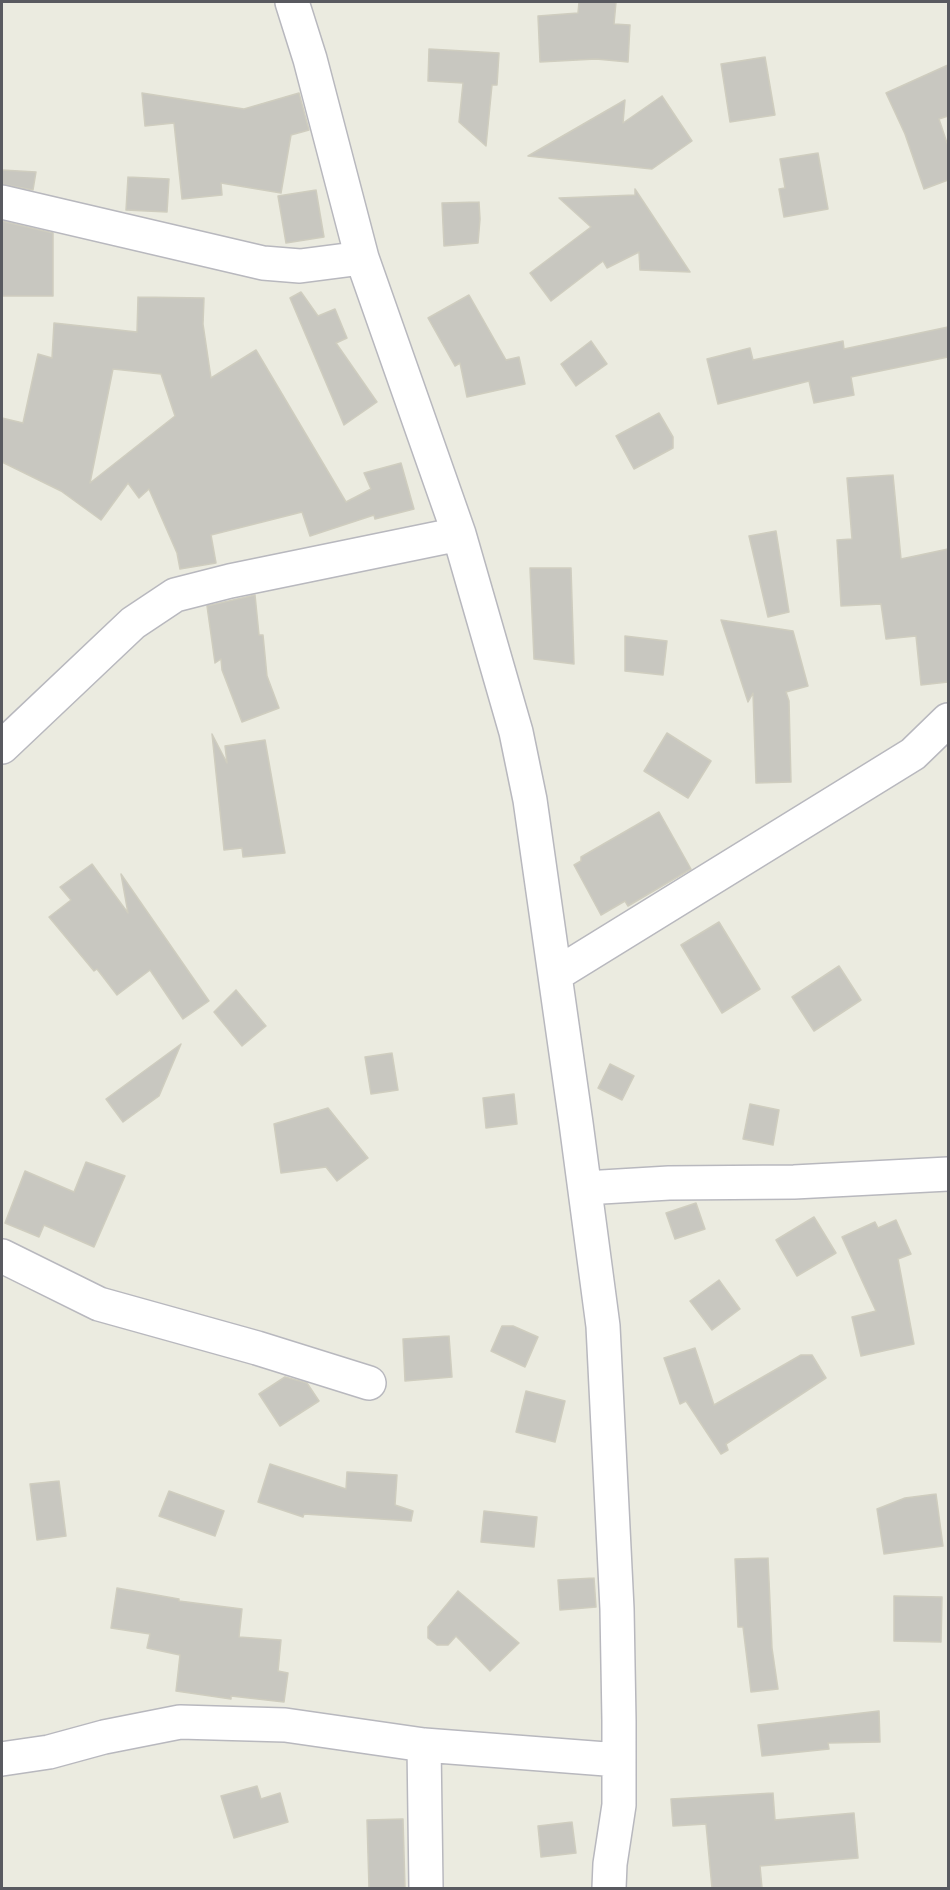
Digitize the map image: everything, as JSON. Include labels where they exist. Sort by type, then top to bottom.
[{"type":"street","points":[[292,2],[310,59],[362,258],[459,534],[516,732],[530,800],[603,1326],[617,1609],[619,1760],[618,1805],[609,1888]]},
{"type":"street","points":[[2,202],[263,264],[300,266],[362,258]]},
{"type":"street","points":[[2,747],[133,623],[176,595],[230,581],[459,534]]},
{"type":"street","points":[[555,975],[914,754],[948,720]]},
{"type":"street","points":[[585,1188],[669,1183],[794,1182],[948,1174]]},
{"type":"street","points":[[2,1256],[99,1304],[257,1348],[369,1383]]},
{"type":"street","points":[[2,1759],[49,1752],[104,1737],[180,1722],[285,1725],[424,1745],[619,1760]]},
{"type":"street","points":[[424,1745],[426,1888]]},
{"type":"building","points":[[579,2],[616,2],[614,24],[630,25],[628,62],[596,59],[540,62],[538,16],[578,13]]},
{"type":"building","points":[[429,49],[499,53],[497,85],[492,85],[486,146],[459,122],[463,83],[428,81]]},
{"type":"building","points":[[765,57],[775,115],[730,122],[721,64]]},
{"type":"building","points":[[948,65],[948,116],[939,119],[948,146],[948,180],[924,189],[905,134],[886,93]]},
{"type":"building","points":[[142,93],[244,109],[299,93],[309,130],[291,135],[281,193],[221,183],[222,195],[182,199],[174,123],[145,126]]},
{"type":"building","points":[[662,96],[692,141],[652,169],[528,156],[625,100],[623,123]]},
{"type":"building","points":[[818,153],[828,209],[784,217],[779,189],[785,188],[780,159]]},
{"type":"building","points":[[2,170],[36,172],[33,190],[2,184]]},
{"type":"building","points":[[128,177],[169,179],[167,212],[126,210]]},
{"type":"building","points":[[635,189],[690,272],[640,270],[639,252],[607,268],[603,261],[551,301],[530,273],[591,227],[559,198],[635,195]]},
{"type":"building","points":[[316,190],[324,237],[286,243],[278,196]]},
{"type":"building","points":[[479,202],[478,243],[444,246],[442,203]]},
{"type":"building","points":[[2,221],[53,233],[53,296],[2,296]]},
{"type":"building","points":[[301,292],[318,316],[335,309],[347,338],[336,343],[377,402],[344,425],[290,298]]},
{"type":"building","points":[[469,295],[506,360],[519,357],[525,384],[467,397],[460,363],[455,366],[428,318]]},
{"type":"building","points":[[138,297],[204,298],[203,324],[211,378],[256,350],[346,502],[371,489],[364,473],[401,463],[414,509],[375,519],[374,515],[310,536],[302,512],[211,535],[216,563],[180,569],[177,553],[149,489],[139,498],[128,483],[101,520],[61,491],[2,462],[2,418],[23,423],[38,354],[52,358],[54,323],[137,332]],"holes":[[[113,369],[161,374],[175,416],[90,483]]]},
{"type":"building","points":[[948,327],[948,357],[851,377],[854,395],[814,403],[809,381],[718,404],[707,359],[750,348],[753,360],[843,341],[844,349]]},
{"type":"building","points":[[591,341],[607,364],[576,386],[561,364]]},
{"type":"building","points":[[659,413],[673,437],[673,448],[634,469],[616,436]]},
{"type":"building","points":[[893,475],[901,559],[948,549],[948,682],[921,685],[916,636],[886,639],[881,604],[841,606],[837,540],[852,539],[847,478]]},
{"type":"building","points":[[776,531],[789,612],[768,617],[749,536]]},
{"type":"building","points":[[530,568],[571,568],[574,664],[534,659]]},
{"type":"building","points":[[255,595],[259,635],[263,635],[267,676],[279,708],[242,722],[222,670],[221,659],[215,663],[207,606]]},
{"type":"building","points":[[721,620],[793,631],[808,686],[786,692],[789,701],[791,782],[756,783],[753,693],[748,702]]},
{"type":"building","points":[[625,636],[667,641],[663,675],[625,671]]},
{"type":"building","points":[[667,733],[711,761],[688,798],[644,771]]},
{"type":"building","points":[[212,734],[227,763],[225,746],[265,740],[285,853],[243,857],[242,848],[224,850]]},
{"type":"building","points":[[659,812],[691,869],[628,906],[625,901],[601,915],[574,865],[581,861],[581,857]]},
{"type":"building","points":[[92,864],[128,913],[121,874],[209,1001],[183,1019],[150,970],[117,995],[97,969],[94,971],[49,917],[71,900],[60,887]]},
{"type":"building","points":[[719,922],[760,989],[722,1013],[681,945]]},
{"type":"building","points":[[839,966],[861,1000],[814,1031],[792,997]]},
{"type":"building","points":[[236,990],[266,1026],[242,1046],[214,1012]]},
{"type":"building","points":[[181,1044],[159,1096],[123,1122],[106,1099]]},
{"type":"building","points":[[392,1053],[398,1090],[371,1094],[365,1057]]},
{"type":"building","points":[[610,1064],[634,1076],[622,1100],[598,1088]]},
{"type":"building","points":[[514,1094],[517,1124],[486,1128],[483,1098]]},
{"type":"building","points":[[750,1104],[779,1110],[773,1145],[743,1139]]},
{"type":"building","points":[[328,1108],[368,1158],[337,1181],[326,1167],[281,1173],[274,1124]]},
{"type":"building","points":[[86,1162],[125,1176],[94,1247],[44,1225],[39,1237],[5,1223],[25,1171],[74,1192]]},
{"type":"building","points":[[696,1203],[705,1229],[675,1239],[666,1213]]},
{"type":"building","points":[[814,1217],[836,1253],[797,1276],[776,1240]]},
{"type":"building","points":[[896,1220],[911,1254],[898,1259],[914,1344],[861,1356],[852,1317],[876,1311],[842,1237],[875,1222],[878,1228]]},
{"type":"building","points":[[719,1280],[740,1309],[712,1330],[690,1301]]},
{"type":"building","points":[[502,1326],[513,1326],[538,1337],[525,1367],[491,1351]]},
{"type":"building","points":[[449,1336],[452,1377],[405,1381],[403,1339]]},
{"type":"building","points":[[695,1348],[714,1405],[801,1355],[812,1355],[826,1378],[726,1444],[728,1450],[721,1454],[686,1401],[680,1404],[664,1358]]},
{"type":"building","points":[[285,1377],[307,1383],[319,1401],[280,1426],[259,1394]]},
{"type":"building","points":[[526,1391],[565,1401],[555,1442],[516,1432]]},
{"type":"building","points":[[270,1464],[346,1489],[347,1472],[397,1475],[395,1505],[413,1511],[411,1521],[304,1514],[303,1517],[258,1502]]},
{"type":"building","points":[[59,1481],[66,1536],[37,1540],[30,1484]]},
{"type":"building","points":[[169,1491],[224,1511],[215,1536],[159,1516]]},
{"type":"building","points":[[936,1494],[943,1546],[884,1554],[877,1509],[905,1498]]},
{"type":"building","points":[[484,1511],[537,1517],[534,1547],[481,1542]]},
{"type":"building","points":[[768,1558],[772,1648],[778,1689],[751,1692],[743,1627],[738,1627],[735,1559]]},
{"type":"building","points":[[594,1578],[596,1607],[560,1610],[558,1580]]},
{"type":"building","points":[[117,1588],[179,1599],[179,1601],[242,1609],[239,1637],[281,1640],[278,1671],[288,1673],[284,1702],[231,1696],[231,1699],[176,1691],[180,1655],[147,1648],[150,1634],[111,1628]]},
{"type":"building","points":[[458,1591],[519,1643],[490,1671],[456,1636],[448,1645],[437,1645],[428,1638],[428,1627]]},
{"type":"building","points":[[894,1596],[942,1597],[941,1642],[894,1641]]},
{"type":"building","points":[[879,1711],[880,1742],[828,1743],[829,1749],[762,1756],[758,1725]]},
{"type":"building","points":[[257,1786],[261,1799],[280,1793],[288,1822],[234,1838],[221,1796]]},
{"type":"building","points":[[773,1793],[775,1820],[854,1813],[858,1858],[760,1866],[762,1888],[712,1888],[706,1824],[673,1826],[671,1799]]},
{"type":"building","points":[[403,1819],[405,1888],[369,1888],[367,1820]]},
{"type":"building","points":[[572,1822],[576,1853],[541,1857],[538,1826]]}]
